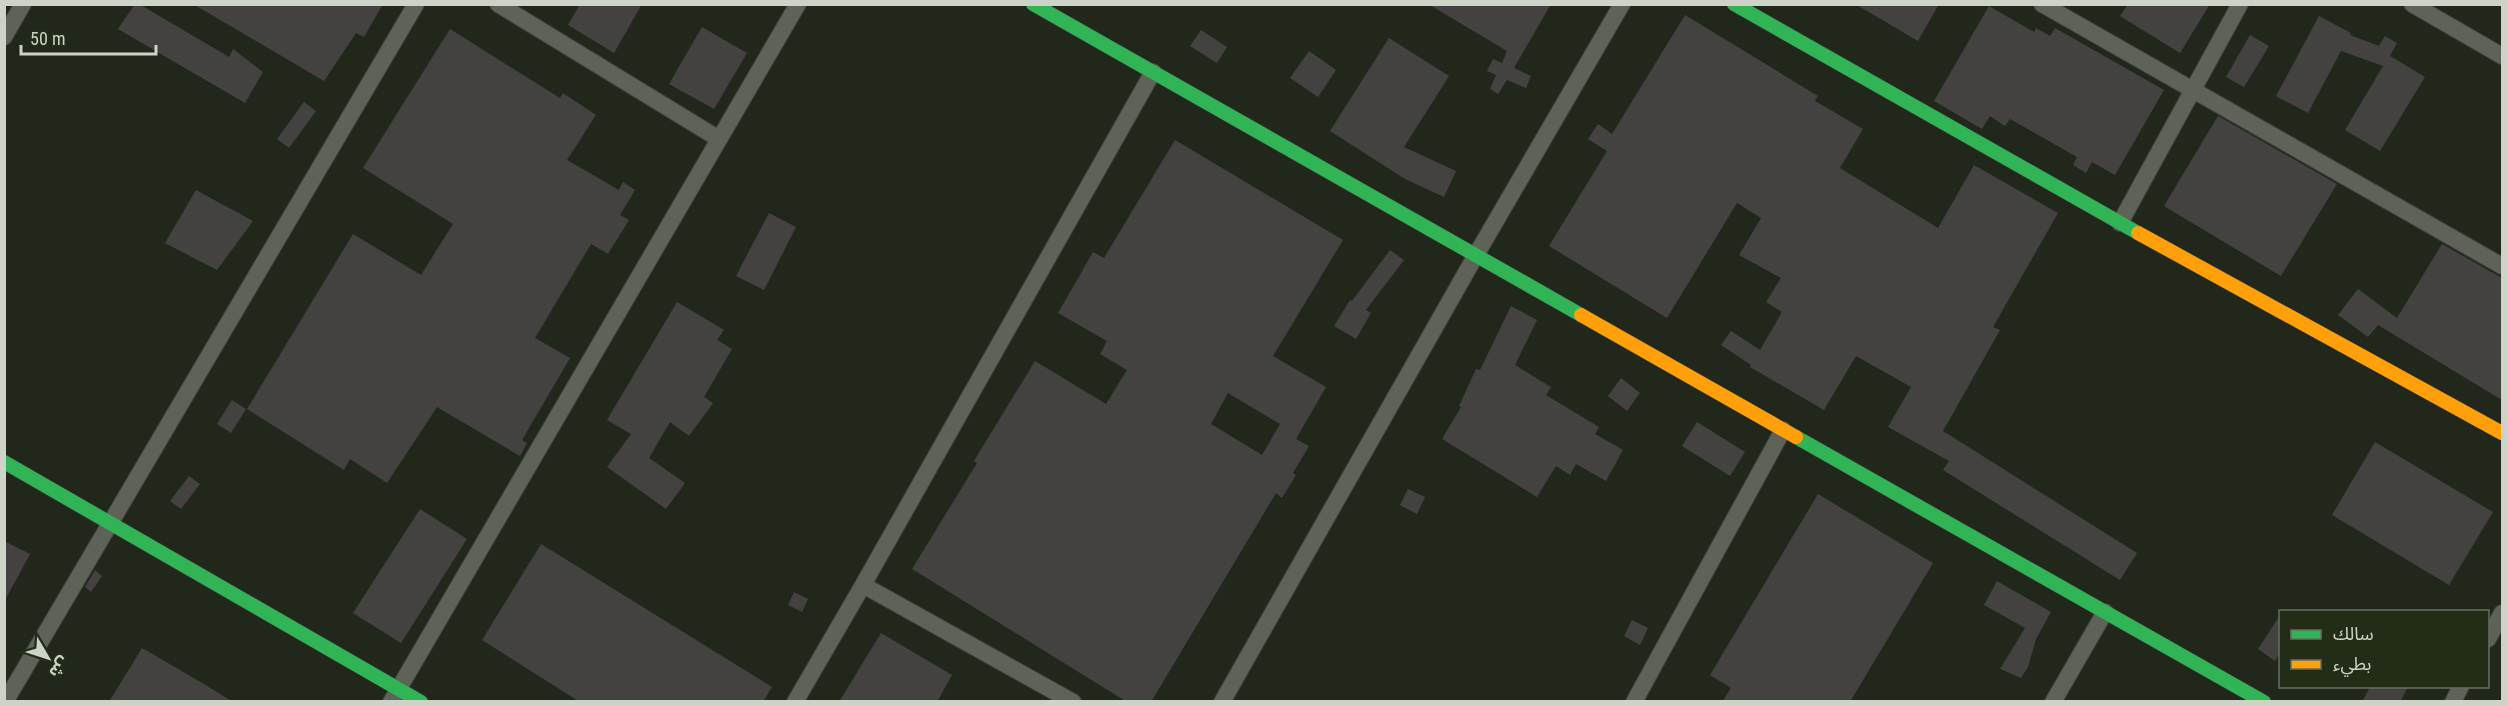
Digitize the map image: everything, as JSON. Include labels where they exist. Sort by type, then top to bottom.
[{"type":"street","points":[[4,37],[23,4]]},
{"type":"street","points":[[5,702],[416,4]]},
{"type":"street","points":[[498,4],[719,139]]},
{"type":"street","points":[[395,695],[798,4]]},
{"type":"street","points":[[1033,4],[2264,702]]},
{"type":"street","points":[[1222,702],[1476,255],[1622,4]]},
{"type":"street","points":[[1734,4],[2120,223],[2502,433]]},
{"type":"street","points":[[2042,4],[2502,266]]},
{"type":"street","points":[[2120,223],[2240,4]]},
{"type":"street","points":[[2412,4],[2502,56]]},
{"type":"street","points":[[795,702],[1153,72]]},
{"type":"street","points":[[1634,702],[1783,430]]},
{"type":"street","points":[[4,462],[395,695],[421,702]]},
{"type":"street","points":[[863,585],[1073,702]]},
{"type":"street","points":[[2053,702],[2105,612]]},
{"type":"street","points":[[2489,636],[2502,613]]},
{"type":"street","points":[[2453,702],[2460,688]]},
{"type":"building","points":[[135,4],[139,4],[229,57],[233,49],[263,72],[245,103],[118,29]]},
{"type":"building","points":[[193,4],[383,4],[364,37],[356,33],[324,81]]},
{"type":"building","points":[[580,4],[642,4],[614,53],[568,25]]},
{"type":"building","points":[[1428,4],[1551,4],[1514,68],[1531,76],[1526,88],[1507,80],[1498,94],[1490,89],[1496,75],[1487,71],[1493,59],[1502,63],[1507,51]]},
{"type":"building","points":[[1855,4],[1939,4],[1918,41]]},
{"type":"building","points":[[2128,4],[2210,4],[2180,53],[2120,16]]},
{"type":"building","points":[[1989,6],[2034,32],[2036,28],[2050,36],[2055,28],[2164,90],[2115,175],[2092,162],[2086,173],[2073,165],[2077,157],[2010,119],[2005,126],[1990,116],[1982,129],[1934,101]]},
{"type":"building","points":[[1685,15],[1818,96],[1815,101],[1863,129],[1840,168],[1938,228],[1974,165],[2058,213],[1993,327],[2000,330],[1943,431],[2137,553],[2120,580],[1943,470],[1949,461],[1888,427],[1911,387],[1856,356],[1824,410],[1750,367],[1751,365],[1721,345],[1731,331],[1760,350],[1782,312],[1766,302],[1781,278],[1739,255],[1761,218],[1737,203],[1667,318],[1549,246],[1607,151],[1588,139],[1598,124],[1612,134]]},
{"type":"building","points":[[2319,16],[2351,33],[2350,35],[2379,46],[2385,36],[2397,43],[2390,56],[2425,77],[2380,151],[2345,130],[2383,66],[2341,51],[2308,113],[2276,96]]},
{"type":"building","points":[[702,27],[747,53],[714,109],[669,84]]},
{"type":"building","points":[[450,29],[560,98],[563,93],[596,115],[567,160],[619,190],[623,182],[635,190],[620,215],[629,220],[608,254],[591,244],[535,338],[570,358],[522,440],[527,443],[520,456],[437,407],[387,483],[350,459],[344,470],[247,409],[353,234],[421,275],[453,224],[363,168]]},
{"type":"building","points":[[1201,30],[1227,47],[1217,63],[1190,46]]},
{"type":"building","points":[[2250,35],[2269,46],[2244,87],[2226,77]]},
{"type":"building","points":[[1389,38],[1449,76],[1404,147],[1456,171],[1444,197],[1405,179],[1330,131]]},
{"type":"building","points":[[1309,51],[1336,70],[1318,97],[1290,78]]},
{"type":"building","points":[[304,102],[316,111],[289,148],[277,139]]},
{"type":"building","points":[[2218,116],[2337,184],[2281,276],[2164,206]]},
{"type":"building","points":[[1175,140],[1343,240],[1273,356],[1326,387],[1296,439],[1309,446],[1293,473],[1296,475],[1282,498],[1276,493],[1151,702],[1127,702],[912,569],[977,463],[974,461],[1035,361],[1106,404],[1127,370],[1100,354],[1107,341],[1058,313],[1093,252],[1104,258]],"holes":[[[1228,393],[1280,424],[1262,455],[1211,424]]]},
{"type":"building","points":[[196,190],[253,221],[217,270],[165,243]]},
{"type":"building","points":[[769,213],[796,227],[764,290],[736,276]]},
{"type":"building","points":[[2442,244],[2502,278],[2502,400],[2378,325],[2368,337],[2338,315],[2358,289],[2397,318]]},
{"type":"building","points":[[1390,250],[1404,260],[1366,310],[1371,313],[1356,339],[1334,326],[1350,300],[1352,301]]},
{"type":"building","points":[[677,302],[724,330],[717,340],[732,349],[704,397],[713,403],[689,436],[670,422],[649,458],[685,483],[666,509],[607,467],[631,434],[607,420]]},
{"type":"building","points":[[1511,306],[1537,320],[1515,365],[1551,387],[1546,395],[1599,427],[1595,434],[1623,450],[1606,481],[1576,464],[1570,475],[1556,466],[1537,497],[1442,439],[1461,407],[1459,406],[1476,369],[1480,370]]},
{"type":"building","points":[[1621,378],[1640,393],[1627,411],[1608,396]]},
{"type":"building","points":[[232,400],[246,409],[231,433],[217,424]]},
{"type":"building","points":[[1697,422],[1745,452],[1730,476],[1682,446]]},
{"type":"building","points":[[2375,442],[2493,512],[2449,585],[2332,515]]},
{"type":"building","points":[[189,476],[200,484],[181,509],[170,501]]},
{"type":"building","points":[[1408,489],[1425,497],[1417,514],[1400,505]]},
{"type":"building","points":[[1818,494],[1933,563],[1850,702],[1722,702],[1731,688],[1710,675]]},
{"type":"building","points":[[420,509],[467,539],[401,643],[353,613]]},
{"type":"building","points":[[4,541],[30,554],[4,602]]},
{"type":"building","points":[[541,544],[772,687],[763,702],[580,702],[482,640]]},
{"type":"building","points":[[95,570],[102,576],[91,592],[85,587]]},
{"type":"building","points":[[1997,581],[2051,612],[2036,639],[2028,667],[2021,678],[2000,669],[2025,628],[1984,605]]},
{"type":"building","points":[[794,592],[808,599],[802,612],[788,605]]},
{"type":"building","points":[[2279,617],[2279,654],[2275,661],[2258,649]]},
{"type":"building","points":[[1632,620],[1648,628],[1640,645],[1624,636]]},
{"type":"building","points":[[881,633],[952,675],[937,702],[839,702]]},
{"type":"building","points":[[142,648],[204,684],[233,702],[109,702]]},
{"type":"building","points":[[2369,688],[2407,688],[2400,702],[2362,702]]},
{"type":"traffic: fast","points":[[1033,4],[1581,315]]},
{"type":"traffic: fast","points":[[1734,4],[2138,233]]},
{"type":"traffic: fast","points":[[1796,437],[2264,702]]},
{"type":"traffic: fast","points":[[4,462],[421,702]]},
{"type":"traffic: slow","points":[[2138,233],[2502,433]]},
{"type":"traffic: slow","points":[[1581,315],[1796,437]]}]
